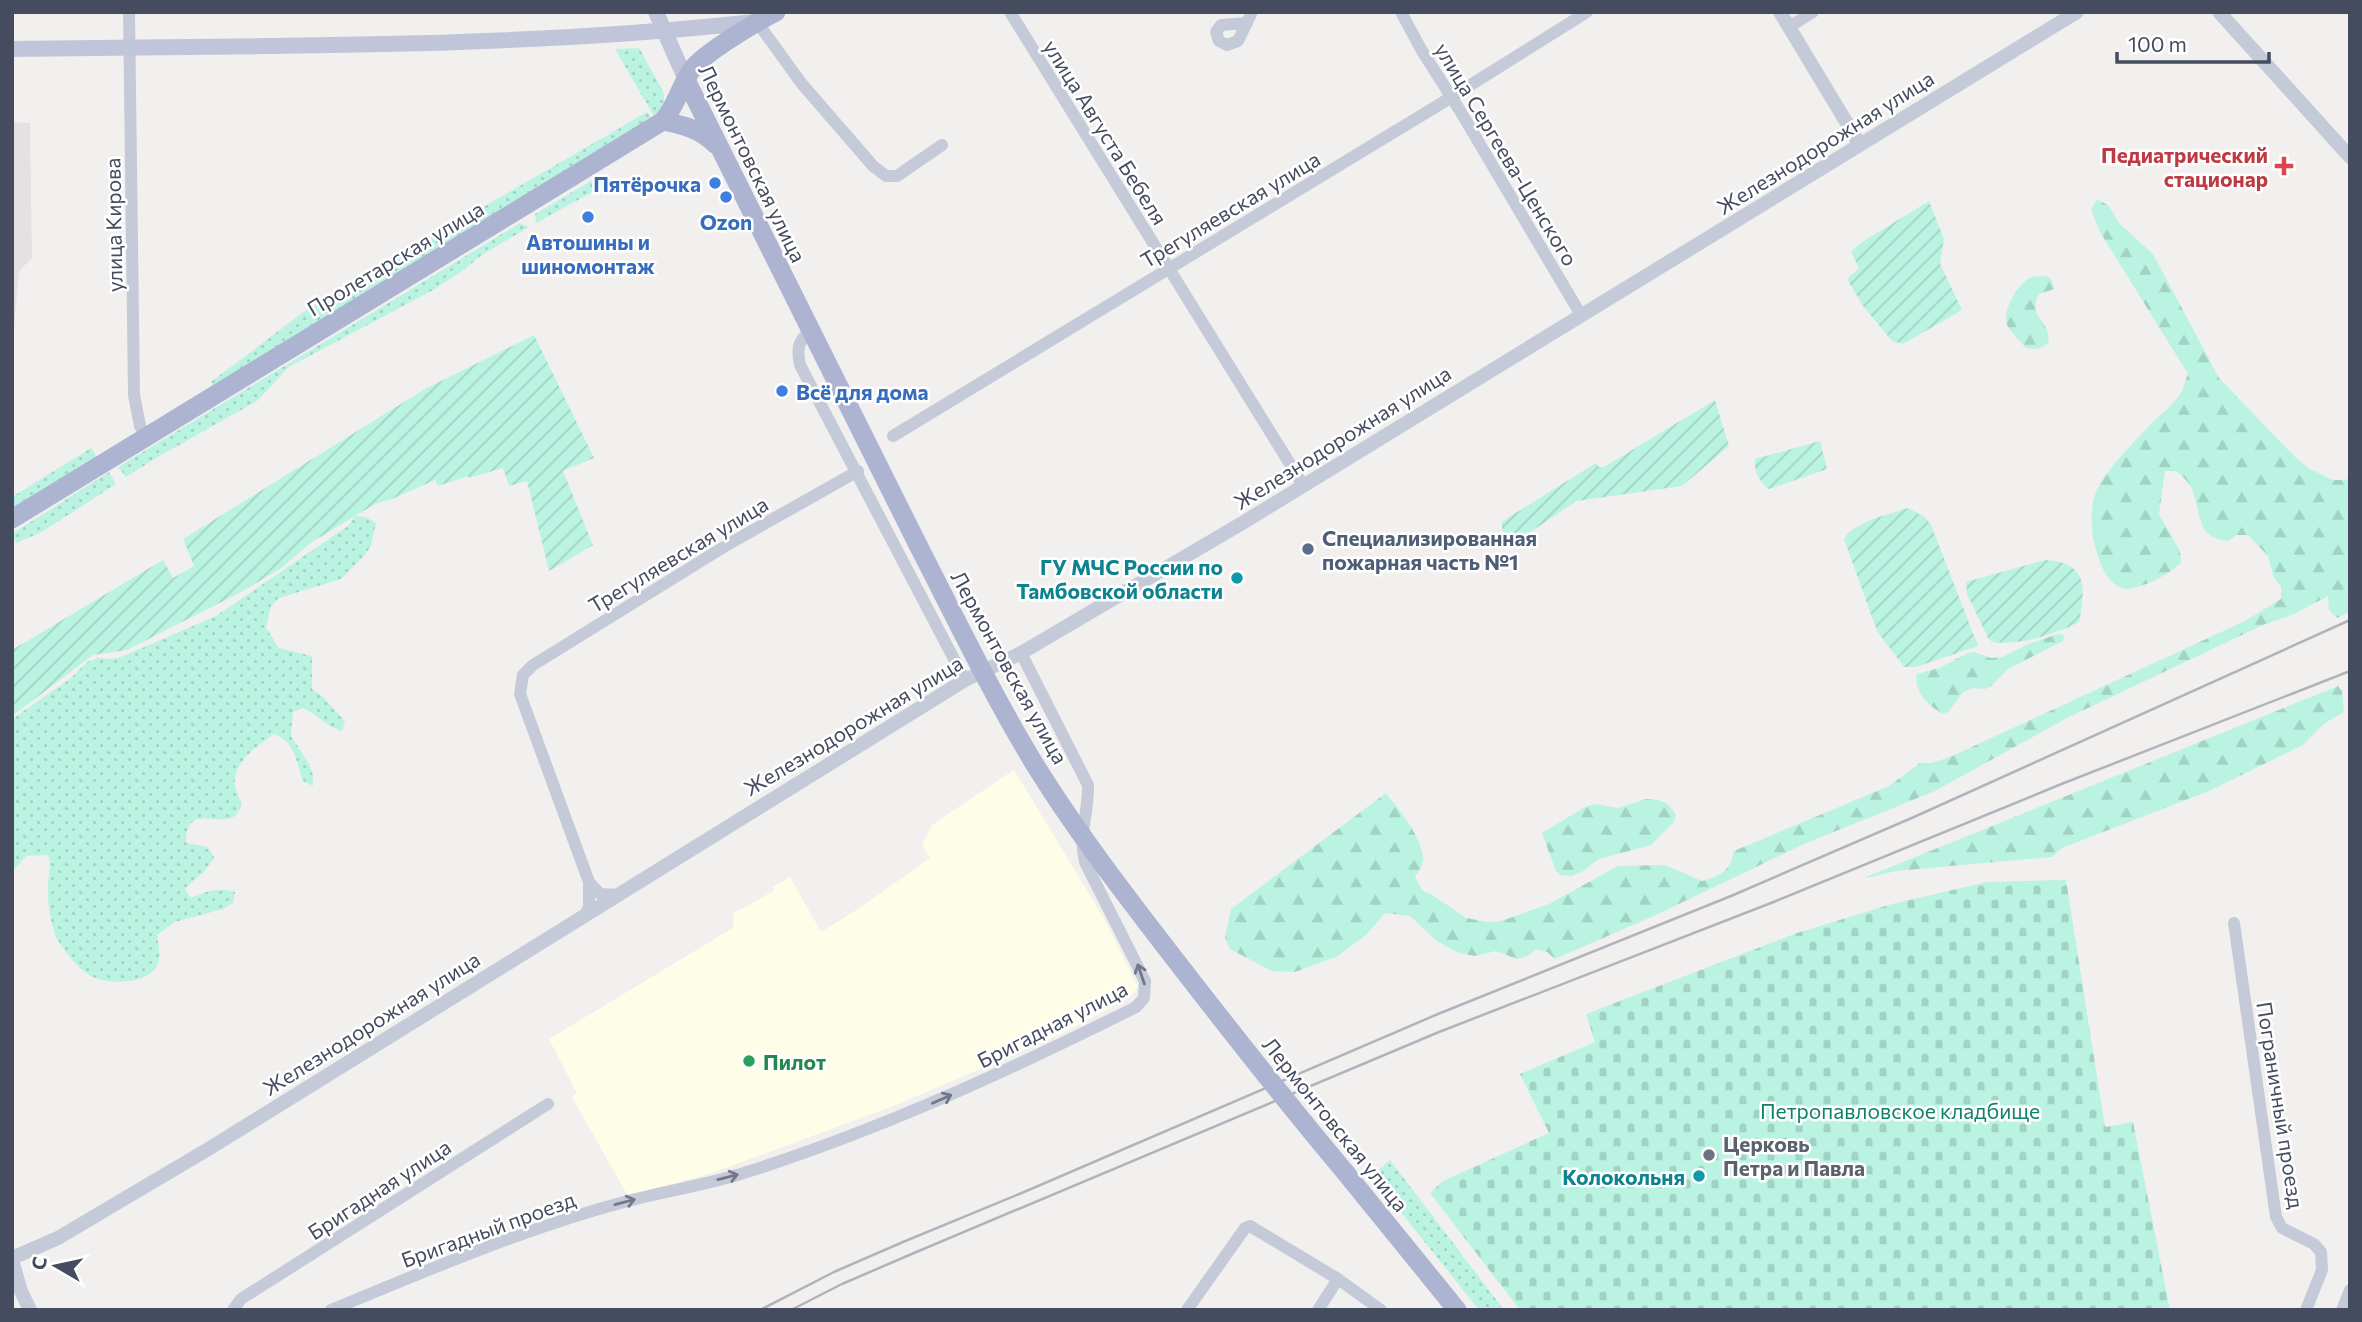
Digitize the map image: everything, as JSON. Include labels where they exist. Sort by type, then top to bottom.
[{"type":"main road","name":"Лермонтовская улица","points":[[656,12],[686,80],[918,545],[990,687],[1033,761],[1132,905],[1457,1310]]},
{"type":"main road","name":"Пролетарская улица","points":[[12,519],[663,121],[672,110],[694,67],[757,22],[776,12]]},
{"type":"main road","points":[[12,49],[500,41],[664,31],[757,22]]},
{"type":"main road","points":[[663,121],[698,131],[720,149]]},
{"type":"street","name":"улица Кирова","points":[[130,12],[134,395],[140,426],[146,436]]},
{"type":"street","name":"улица Августа Бебеля","points":[[1010,12],[1303,485]]},
{"type":"street","name":"улица Сергеева-Ценского","points":[[1401,12],[1581,315]]},
{"type":"street","name":"Трегуляевская улица","points":[[893,436],[1587,12]]},
{"type":"street","points":[[1780,12],[1860,145]]},
{"type":"street","points":[[1789,27],[1812,12]]},
{"type":"street","name":"Железнодорожная улица","points":[[12,1259],[58,1238],[583,918],[965,680],[1021,653],[1185,557],[2077,12]]},
{"type":"street","points":[[2219,12],[2350,157]]},
{"type":"street","points":[[757,22],[802,84],[873,166],[886,176],[897,176],[942,145]]},
{"type":"street","points":[[811,331],[801,340],[797,350],[800,365],[858,471],[965,680]]},
{"type":"street","name":"Трегуляевская улица","points":[[589,882],[520,694],[523,675],[533,664],[704,559],[858,471]]},
{"type":"street","name":"Бригадная улица","points":[[662,1193],[746,1173],[922,1108],[1034,1058],[1136,1007],[1144,998],[1145,981],[1085,862],[1082,848],[1088,785],[1021,653]]},
{"type":"street","points":[[589,882],[600,894],[620,895]]},
{"type":"street","points":[[583,918],[589,907],[589,882]]},
{"type":"street","name":"Пограничный проезд","points":[[2234,923],[2276,1217],[2282,1228],[2314,1244],[2321,1252],[2322,1270],[2306,1310]]},
{"type":"street","name":"Бригадная улица","points":[[233,1310],[241,1299],[548,1104]]},
{"type":"street","name":"Бригадный проезд","points":[[331,1310],[518,1235],[623,1202],[662,1193]]},
{"type":"street","points":[[1188,1310],[1245,1228],[1256,1228],[1338,1279],[1381,1310]]},
{"type":"street","points":[[12,1259],[20,1291],[30,1310]]},
{"type":"street","points":[[1318,1310],[1338,1279]]},
{"type":"street","points":[[2342,1310],[2350,1290]]},
{"type":"shaded area","points":[[12,122],[30,123],[32,258],[19,271],[12,352]]},
{"type":"shaded area","points":[[1014,770],[1103,917],[1137,985],[1130,997],[1063,1033],[896,1105],[712,1173],[628,1196],[572,1097],[577,1093],[549,1039],[733,928],[734,913],[774,891],[773,887],[790,877],[821,932],[930,858],[922,845],[932,825]]},
{"type":"green space","points":[[639,48],[664,93],[664,106],[655,118],[615,49]]},
{"type":"green space","points":[[647,112],[652,120],[215,389],[211,382],[306,310]]},
{"type":"green space","points":[[598,177],[604,182],[598,189],[536,223],[535,214]]},
{"type":"green space","points":[[2097,199],[2109,206],[2119,223],[2153,254],[2219,378],[2295,457],[2310,469],[2333,480],[2350,477],[2350,612],[2337,618],[2329,610],[2328,596],[2067,718],[1935,791],[1804,844],[1658,914],[1555,959],[1547,952],[1536,949],[1528,956],[1517,959],[1496,951],[1475,956],[1459,953],[1438,942],[1410,916],[1385,913],[1367,934],[1338,956],[1295,972],[1272,971],[1230,949],[1225,937],[1231,909],[1386,793],[1409,823],[1418,840],[1423,860],[1415,877],[1423,891],[1466,918],[1488,922],[1501,921],[1549,904],[1618,866],[1665,865],[1702,881],[1724,872],[1734,851],[1889,786],[1920,763],[1931,763],[1950,757],[2245,621],[2281,599],[2281,587],[2274,578],[2268,556],[2248,535],[2237,535],[2228,541],[2209,535],[2201,522],[2191,487],[2176,471],[2165,471],[2159,514],[2180,551],[2181,563],[2153,581],[2128,589],[2116,585],[2104,571],[2092,532],[2096,492],[2106,474],[2122,455],[2177,398],[2188,374],[2100,232],[2091,210]]},
{"type":"green space","points":[[1929,201],[1944,239],[1940,264],[1962,310],[1903,344],[1892,341],[1863,306],[1847,279],[1859,268],[1851,252],[1859,244]]},
{"type":"green space","points":[[520,223],[529,227],[482,255],[435,289],[289,367],[257,401],[126,477],[118,467]]},
{"type":"green space","points":[[2046,276],[2051,279],[2054,289],[2039,294],[2036,309],[2047,330],[2048,344],[2037,349],[2026,348],[2007,324],[2007,310],[2025,281]]},
{"type":"green space","points":[[534,335],[594,458],[563,471],[593,545],[549,571],[527,481],[509,486],[503,468],[438,486],[435,480],[375,504],[312,542],[280,569],[241,592],[127,650],[93,655],[12,716],[12,650],[163,560],[173,578],[194,566],[183,539],[425,389]]},
{"type":"green space","points":[[1715,400],[1729,446],[1682,486],[1577,501],[1515,542],[1509,541],[1502,529],[1502,522],[1506,519],[1596,463],[1599,467],[1604,467]]},
{"type":"green space","points":[[1820,441],[1827,469],[1769,489],[1760,480],[1755,459]]},
{"type":"green space","points":[[91,448],[98,459],[12,511],[12,497]]},
{"type":"green space","points":[[109,472],[116,484],[40,533],[16,543],[12,534]]},
{"type":"green space","points":[[1908,508],[1925,517],[1931,525],[1978,646],[1916,667],[1904,667],[1877,631],[1844,539],[1863,523]]},
{"type":"green space","points":[[355,516],[366,517],[376,523],[371,546],[365,555],[341,579],[279,598],[271,606],[266,628],[279,648],[312,656],[312,689],[345,721],[342,731],[303,708],[293,712],[291,736],[309,764],[313,786],[303,781],[291,747],[281,737],[274,734],[254,749],[242,762],[235,777],[242,806],[235,816],[220,820],[197,820],[191,823],[187,831],[186,843],[208,847],[214,857],[185,889],[191,898],[213,890],[235,892],[233,903],[223,909],[175,922],[157,935],[157,966],[146,976],[118,982],[93,977],[77,966],[55,934],[49,904],[48,855],[26,856],[12,872],[12,719],[71,678],[87,662],[98,658],[121,657],[216,616],[348,526]]},
{"type":"green space","points":[[2045,560],[2070,566],[2081,579],[2079,622],[2037,638],[1992,642],[1967,594],[1966,582]]},
{"type":"green space","points":[[2058,634],[2064,635],[2063,641],[2008,669],[1990,687],[1973,688],[1963,692],[1948,712],[1943,714],[1928,703],[1917,687],[1917,674],[1939,668],[1968,653],[1974,652],[1991,658],[2002,657],[2028,644]]},
{"type":"green space","points":[[2338,686],[2342,691],[2344,712],[2325,723],[2303,745],[2209,791],[2062,848],[2052,857],[1896,871],[1866,877]]},
{"type":"green space","points":[[1646,799],[1664,802],[1676,815],[1673,823],[1651,845],[1599,859],[1572,876],[1561,875],[1556,871],[1542,833],[1585,807],[1596,804],[1618,808]]},
{"type":"green space","name":"Петропавловское кладбище","points":[[2066,880],[2105,1127],[2133,1122],[2170,1310],[1520,1310],[1430,1193],[1443,1181],[1549,1133],[1520,1074],[1595,1042],[1586,1014],[1794,934],[1892,904],[1987,882]]},
{"type":"green space","points":[[1390,1160],[1504,1310],[1479,1310],[1372,1176]]},
{"type":"railway","points":[[760,1310],[834,1272],[903,1242],[1438,1014],[1731,896],[1914,817],[2350,620]]},
{"type":"railway","points":[[791,1310],[842,1284],[914,1253],[1439,1032],[1771,903],[2064,783],[2350,671]]},
{"type":"place","name":"Педиатрический стационар","points":[[2284,166]]},
{"type":"place","name":"Пятёрочка","points":[[715,183]]},
{"type":"place","name":"Ozon","points":[[726,197]]},
{"type":"place","name":"Автошины и шиномонтаж","points":[[588,217]]},
{"type":"place","name":"Всё для дома","points":[[782,391]]},
{"type":"place","name":"Специализированная пожарная часть №1","points":[[1308,549]]},
{"type":"place","name":"ГУ МЧС России по Тамбовской области","points":[[1237,578]]},
{"type":"place","name":"Пилот","points":[[749,1061]]},
{"type":"place","name":"Церковь Петра и Павла","points":[[1709,1155]]},
{"type":"place","name":"Колокольня","points":[[1699,1176]]}]
